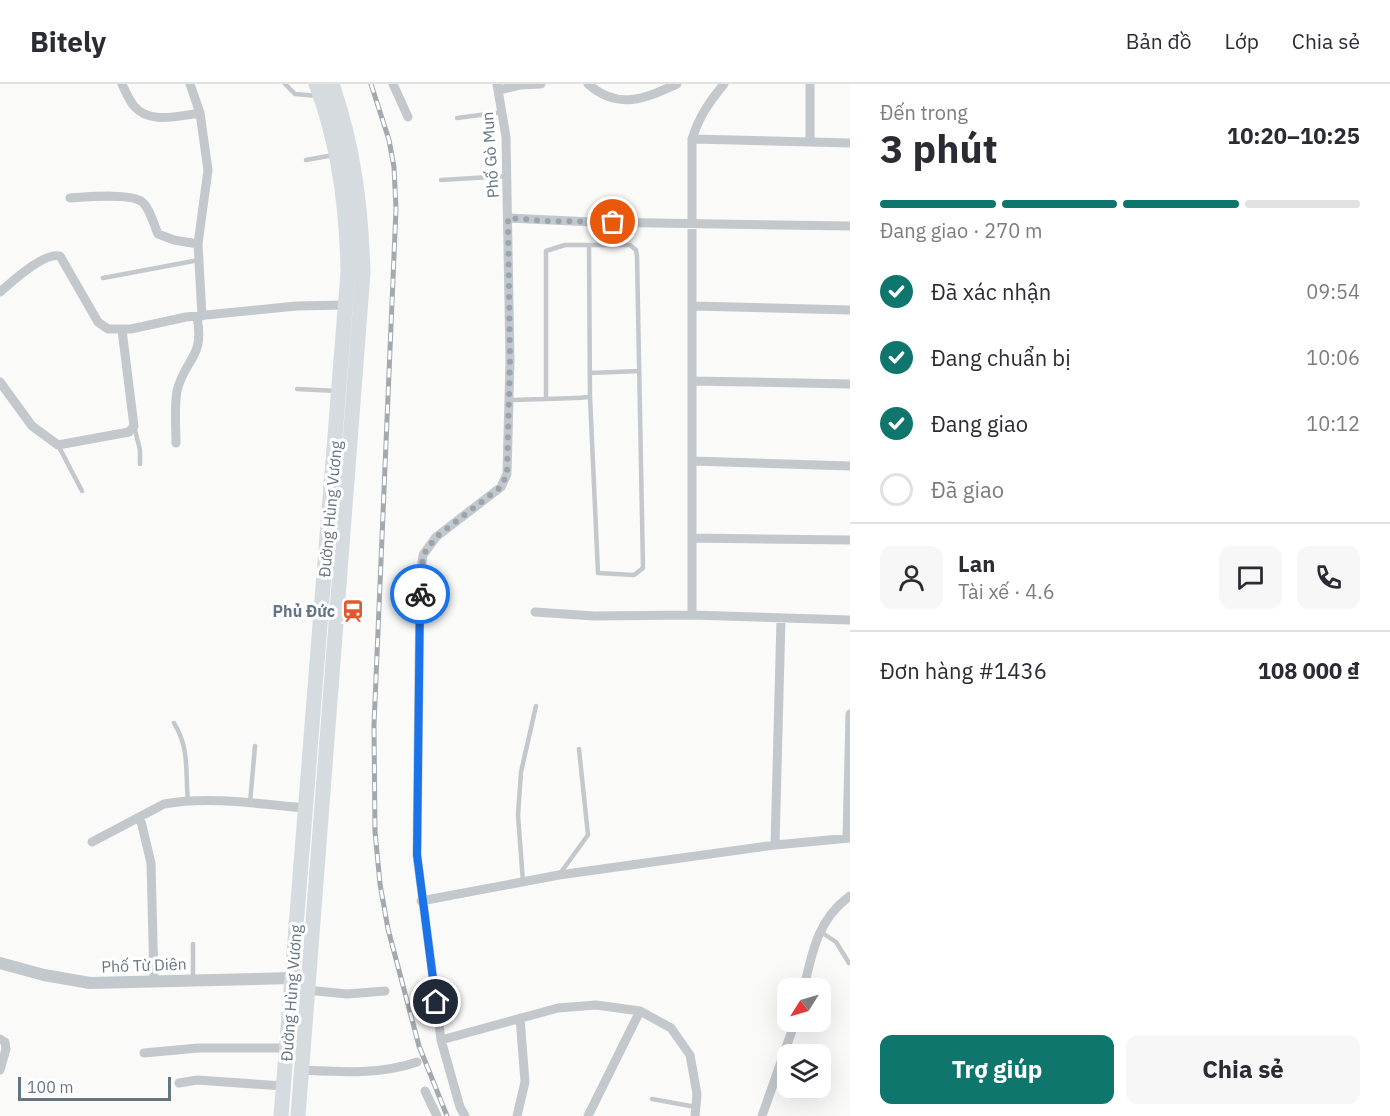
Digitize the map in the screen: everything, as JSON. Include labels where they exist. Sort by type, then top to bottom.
[{"type":"highway","name":"Đường Hùng Vương","points":[[298,1116],[363,273],[361,216],[352,158],[332,84]]},
{"type":"highway","name":"Đường Hùng Vương","points":[[281,1116],[348,272],[347,219],[337,154],[318,90]]},
{"type":"street","points":[[122,84],[133,105],[142,114],[164,118],[200,113]]},
{"type":"street","points":[[176,443],[177,393],[182,376],[199,346],[201,333],[198,244],[208,170],[200,113],[190,84]]},
{"type":"street","points":[[393,84],[408,117]]},
{"type":"street","points":[[498,87],[541,84]]},
{"type":"street","points":[[588,84],[612,99],[624,100],[645,99],[677,84]]},
{"type":"street","points":[[692,615],[692,139],[699,118],[707,104],[724,84]]},
{"type":"street","points":[[810,84],[810,142]]},
{"type":"street","name":"Phố Gò Mun","points":[[465,1116],[460,1107],[441,1040],[421,901],[417,855],[420,577],[423,555],[436,537],[501,487],[507,474],[509,400],[507,137],[498,87]]},
{"type":"street","points":[[692,139],[850,143]]},
{"type":"street","points":[[70,198],[120,196],[140,201],[145,206],[158,234],[174,240],[198,244]]},
{"type":"street","points":[[508,218],[548,221],[850,226]]},
{"type":"street","points":[[0,292],[45,258],[54,255],[60,256],[98,322],[108,329],[122,330],[200,316],[296,306],[346,305]]},
{"type":"street","points":[[692,306],[850,310]]},
{"type":"street","points":[[0,382],[32,426],[58,445],[129,432],[134,426],[122,330]]},
{"type":"street","points":[[692,381],[850,384]]},
{"type":"street","points":[[692,461],[850,466]]},
{"type":"street","points":[[693,538],[850,540]]},
{"type":"street","points":[[535,612],[594,616],[692,615],[850,620]]},
{"type":"street","points":[[775,845],[781,619]]},
{"type":"street","points":[[421,901],[559,875],[849,837],[850,714]]},
{"type":"street","points":[[92,842],[164,804],[210,800],[305,808]]},
{"type":"street","points":[[140,817],[151,863],[154,981]]},
{"type":"street","points":[[807,978],[826,918],[850,896]]},
{"type":"street","name":"Phố Từ Diên","points":[[0,963],[90,984],[194,979],[292,978]]},
{"type":"street","points":[[306,990],[347,994],[385,991]]},
{"type":"street","points":[[441,1040],[558,1008],[596,1005],[640,1011],[671,1028],[690,1055],[697,1094],[696,1111]]},
{"type":"street","points":[[588,1116],[640,1011]]},
{"type":"street","points":[[517,1116],[525,1082],[520,1018]]},
{"type":"street","points":[[762,1116],[791,1032]]},
{"type":"street","points":[[0,1039],[5,1042],[6,1049],[0,1070]]},
{"type":"street","points":[[144,1053],[198,1048],[286,1048]]},
{"type":"street","points":[[301,1070],[369,1071],[402,1067],[417,1062]]},
{"type":"street","points":[[179,1083],[197,1080],[284,1086]]},
{"type":"street","points":[[425,1091],[437,1116]]},
{"type":"lane","points":[[285,84],[295,94],[318,90]]},
{"type":"lane","points":[[456,118],[503,112]]},
{"type":"lane","points":[[306,160],[337,154]]},
{"type":"lane","points":[[441,180],[507,176]]},
{"type":"lane","points":[[546,399],[546,251],[565,245],[630,245],[636,249],[643,568],[634,575],[598,573],[590,373],[589,246]]},
{"type":"lane","points":[[103,278],[199,260]]},
{"type":"lane","points":[[590,373],[639,371]]},
{"type":"lane","points":[[297,389],[339,391]]},
{"type":"lane","points":[[509,400],[591,397]]},
{"type":"lane","points":[[134,426],[141,450],[140,464]]},
{"type":"lane","points":[[58,445],[82,491]]},
{"type":"lane","points":[[523,882],[518,815],[521,772],[536,706]]},
{"type":"lane","points":[[174,723],[182,736],[186,749],[188,801]]},
{"type":"lane","points":[[250,803],[255,746]]},
{"type":"lane","points":[[559,875],[588,835],[579,749]]},
{"type":"lane","points":[[820,931],[836,942],[849,963]]},
{"type":"lane","points":[[193,944],[194,979]]},
{"type":"lane","points":[[652,1099],[696,1111]]},
{"type":"railway","points":[[371,84],[389,140],[394,167],[396,209],[374,725],[375,831],[380,884],[388,929],[419,1046],[447,1116]]},
{"type":"way so far","points":[[420,594],[423,555],[436,537],[501,487],[507,474],[510,360],[508,218],[613,222]]},
{"type":"place","name":"Phủ Đức","points":[[353,611]]},
{"type":"route","points":[[420,594],[417,855],[421,901],[436,1002]]}]
